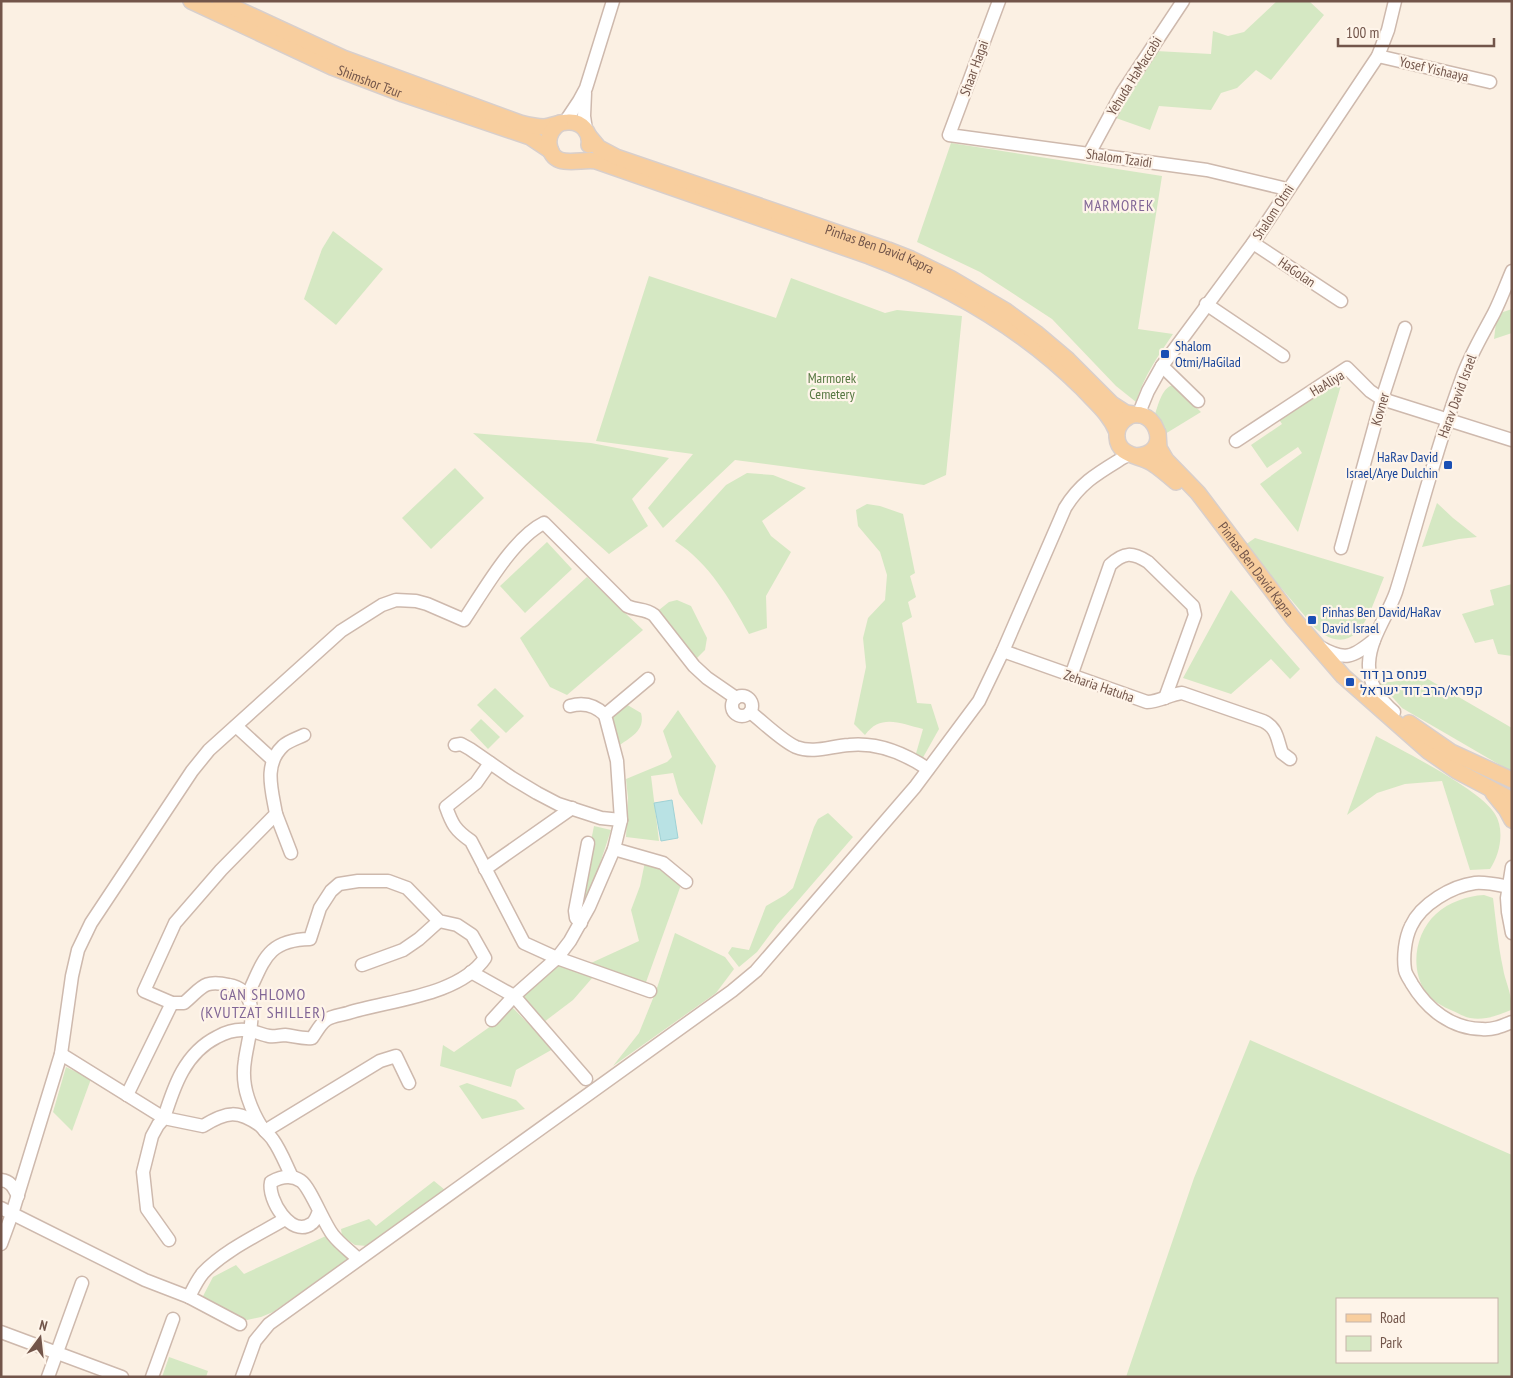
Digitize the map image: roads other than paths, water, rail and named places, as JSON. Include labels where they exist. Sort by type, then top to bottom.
[{"type":"main road","name":"Shimshor Tzur","points":[[191,1],[332,67],[402,94],[530,137],[551,151]]},
{"type":"main road","name":"Shimshor Tzur","points":[[220,1],[324,50],[376,71],[530,126],[544,127],[563,123]]},
{"type":"main road","points":[[576,122],[587,133],[589,148],[586,154],[576,161],[558,159],[549,146],[552,130],[563,123],[576,122]]},
{"type":"main road","name":"Pinhas Ben David Kapra","points":[[587,133],[599,148],[616,157],[888,250],[929,268],[988,300],[1022,323],[1068,360],[1112,404],[1126,413],[1142,416]]},
{"type":"main road","name":"Pinhas Ben David Kapra","points":[[576,161],[596,161],[869,256],[933,283],[992,316],[1048,358],[1076,382],[1104,411],[1114,424],[1118,437]]},
{"type":"main road","points":[[1142,416],[1154,422],[1158,433],[1158,440],[1152,450],[1141,456],[1132,455],[1124,451],[1118,437],[1119,426],[1128,418],[1142,416]]},
{"type":"main road","name":"Pinhas Ben David Kapra","points":[[1158,433],[1161,454],[1188,482],[1313,643],[1343,676],[1428,751],[1457,771],[1512,800]]},
{"type":"main road","name":"Pinhas Ben David Kapra","points":[[1132,455],[1151,462],[1210,509]]},
{"type":"main road","name":"Pinhas Ben David Kapra","points":[[1364,695],[1396,713],[1451,752],[1512,780]]},
{"type":"main road","points":[[1482,784],[1500,801],[1512,820]]},
{"type":"street","points":[[563,123],[586,88],[613,1]]},
{"type":"street","name":"Shaar Hagai","points":[[949,135],[999,1]]},
{"type":"street","name":"Yehuda HaMaccabi","points":[[1088,154],[1122,93],[1183,1]]},
{"type":"street","name":"Shalom Otmi","points":[[1142,416],[1141,408],[1162,366],[1206,304],[1253,243],[1287,189],[1378,56],[1388,30],[1395,1]]},
{"type":"street","name":"Yosef Yishaaya","points":[[1378,56],[1490,82]]},
{"type":"street","points":[[586,88],[584,116],[587,133]]},
{"type":"street","name":"Shalom Tzaidi","points":[[949,135],[1206,170],[1287,189]]},
{"type":"street","name":"HaGolan","points":[[1253,243],[1341,301]]},
{"type":"street","name":"Harav David Israel","points":[[1396,713],[1380,698],[1371,680],[1369,663],[1374,640],[1395,594],[1427,482],[1469,358],[1494,312],[1512,271]]},
{"type":"street","points":[[1206,304],[1282,356]]},
{"type":"street","name":"Kovner","points":[[1340,548],[1382,399],[1405,328]]},
{"type":"street","points":[[1162,366],[1198,401]]},
{"type":"street","name":"HaAliya","points":[[1236,442],[1346,368],[1370,391],[1382,399],[1448,418],[1512,440]]},
{"type":"street","points":[[1100,470],[1118,437]]},
{"type":"street","points":[[242,1377],[255,1341],[269,1324],[716,1002],[756,971],[915,787],[979,701],[1003,651],[1064,508],[1079,488],[1100,470],[1132,455]]},
{"type":"street","points":[[1,1244],[7,1211],[18,1196],[61,1054],[72,976],[78,950],[92,923],[192,771],[210,750],[341,631],[388,602],[396,600],[416,601],[464,620],[509,553],[537,526],[544,523],[627,606],[633,609],[647,610],[654,615],[694,666],[707,678],[736,698],[732,706],[734,712],[742,716],[750,712],[795,746],[809,750],[824,750],[848,745],[868,745],[910,757],[928,769]]},
{"type":"street","points":[[1071,676],[1110,565],[1115,560],[1130,554],[1139,556],[1148,562],[1193,606],[1195,615],[1164,698]]},
{"type":"street","name":"Harav David Israel","points":[[1313,643],[1332,654],[1349,657],[1374,640]]},
{"type":"street","name":"Zeharia Hatuha","points":[[1003,651],[1147,702],[1156,701],[1178,693],[1187,694],[1263,721],[1273,727],[1282,753],[1290,759]]},
{"type":"street","points":[[605,715],[648,679]]},
{"type":"street","points":[[492,1020],[514,996],[557,958],[581,923],[614,849],[621,820],[617,761],[605,715],[593,706],[580,703],[570,706]]},
{"type":"street","points":[[236,726],[273,760]]},
{"type":"street","points":[[291,853],[276,814],[269,774],[273,760],[284,745],[304,735]]},
{"type":"street","points":[[455,745],[461,744],[470,749],[537,794],[601,818],[621,820]]},
{"type":"street","points":[[490,763],[476,783],[446,807],[450,820],[458,832],[471,841],[524,942],[557,958],[650,991]]},
{"type":"street","points":[[485,869],[572,808]]},
{"type":"street","points":[[263,1129],[248,1098],[244,1080],[244,1062],[250,1031],[251,1004],[248,996],[233,985],[220,983],[208,983],[184,1003],[172,1002],[144,991],[175,923],[221,870],[276,814]]},
{"type":"street","points":[[581,923],[576,918],[575,912],[588,843]]},
{"type":"street","points":[[614,849],[663,863],[686,882]]},
{"type":"street","points":[[1512,867],[1507,906],[1512,933]]},
{"type":"street","points":[[169,1240],[147,1209],[143,1172],[152,1136],[164,1118],[179,1076],[202,1045],[227,1032],[240,1030],[271,1036],[286,1035],[303,1039],[312,1038],[326,1020],[356,1010],[439,990],[471,972],[485,958],[472,935],[457,925],[439,921],[407,888],[388,881],[339,884],[331,891],[320,908],[310,939],[294,940],[278,945],[268,953],[248,996]]},
{"type":"street","points":[[1510,884],[1476,882],[1459,887],[1439,897],[1426,906],[1411,925],[1407,936],[1405,956],[1406,972],[1410,980],[1418,994],[1438,1014],[1452,1022],[1469,1028],[1490,1029],[1512,1022]]},
{"type":"street","points":[[362,965],[403,950],[419,940],[439,921]]},
{"type":"street","points":[[471,972],[514,996],[586,1079]]},
{"type":"street","points":[[127,1095],[172,1002]]},
{"type":"street","points":[[61,1054],[164,1118],[203,1126],[229,1114],[248,1117],[274,1140],[292,1177]]},
{"type":"street","points":[[263,1129],[380,1061],[396,1056],[409,1083]]},
{"type":"street","points":[[319,1211],[313,1223],[302,1228],[294,1227],[285,1218],[273,1199],[270,1189],[271,1182],[280,1176],[292,1177],[302,1181],[319,1211],[332,1234],[358,1259]]},
{"type":"street","points":[[1,1180],[13,1186],[18,1196]]},
{"type":"street","points":[[7,1211],[145,1280],[190,1297],[240,1324]]},
{"type":"street","points":[[190,1297],[201,1274],[213,1264],[285,1218]]},
{"type":"street","points":[[48,1377],[82,1283]]},
{"type":"street","points":[[152,1377],[173,1319]]},
{"type":"street","points":[[1,1332],[122,1377]]},
{"type":"water","points":[[672,800],[678,838],[661,841],[654,803]]},
{"type":"place","name":"Shalom Otmi/HaGilad","points":[[1165,354]]},
{"type":"place","name":"HaRav David Israel/Arye Dulchin","points":[[1448,465]]},
{"type":"place","name":"Pinhas Ben David/HaRav David Israel","points":[[1312,620]]},
{"type":"place","name":"פנחס בן דוד קפרא/הרב דוד ישראל","points":[[1350,682]]},
{"type":"district","name":"MARMOREK","points":[[1119,205]]},
{"type":"district","name":"GAN SHLOMO (KVUTZAT SHILLER)","points":[[263,1003]]},
{"type":"park label","name":"Marmorek Cemetery","points":[[832,386]]}]
